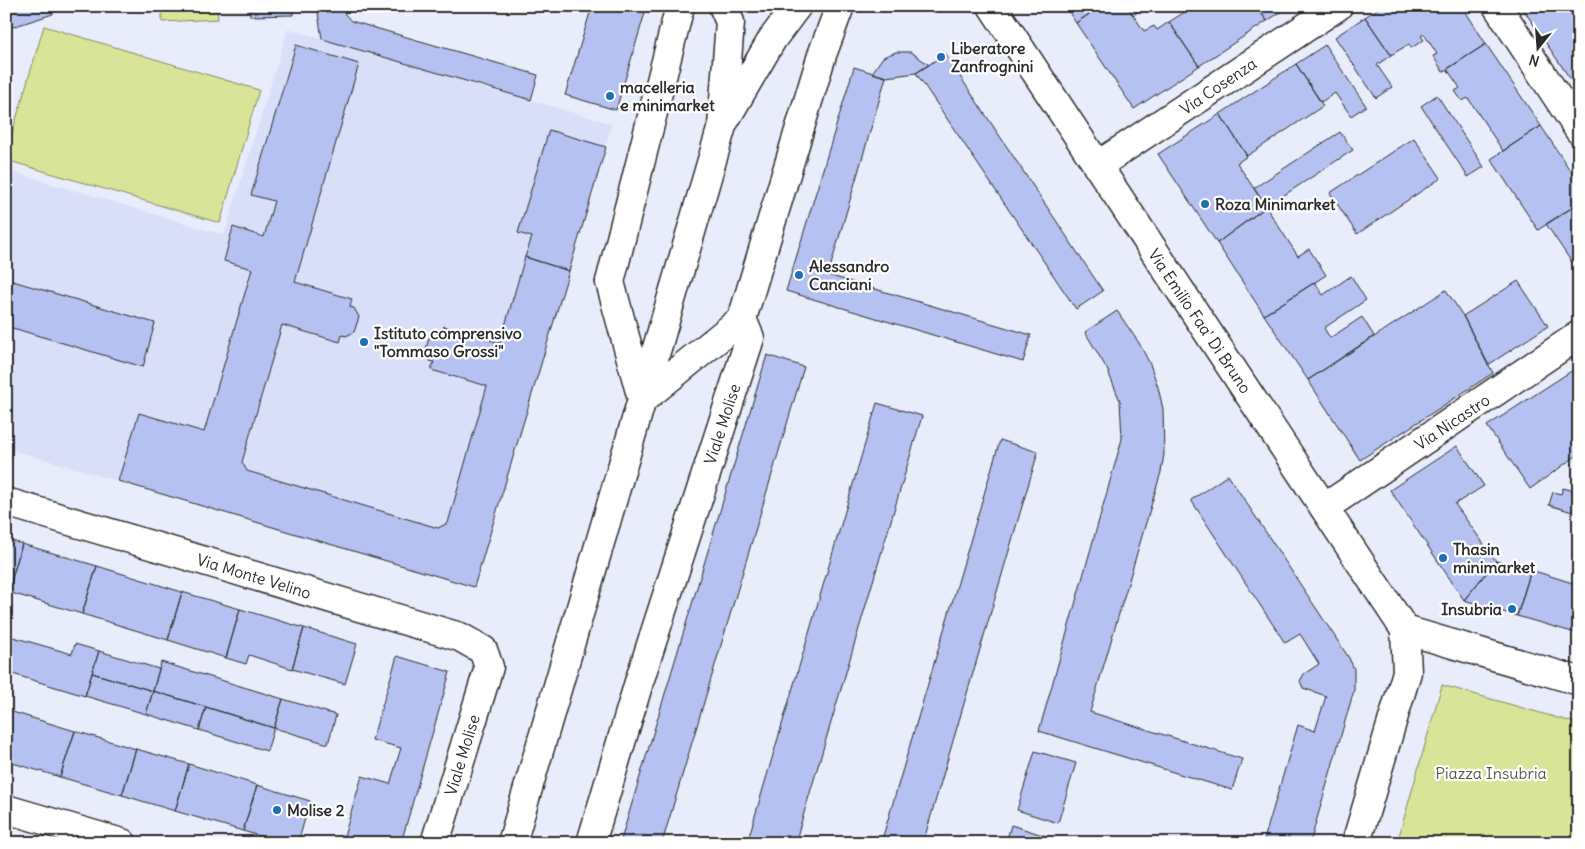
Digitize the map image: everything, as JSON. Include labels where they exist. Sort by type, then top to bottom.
[{"type":"street","points":[[642,400],[610,282],[680,6]]},
{"type":"street","points":[[512,843],[722,126],[730,22],[723,6]]},
{"type":"street","points":[[722,126],[773,38],[796,6]]},
{"type":"street","points":[[642,400],[742,319],[822,55],[840,6]]},
{"type":"street","name":"Via Cosenza","points":[[1097,166],[1338,6]]},
{"type":"street","points":[[1497,6],[1579,130]]},
{"type":"street","name":"Via Emilio Faa' Di Bruno","points":[[991,8],[1405,630]]},
{"type":"street","name":"Viale Molise","points":[[591,843],[640,682],[750,338],[742,319]]},
{"type":"street","name":"Via Nicastro","points":[[1324,508],[1579,335]]},
{"type":"street","name":"Via Monte Velino","points":[[6,502],[460,637],[482,650],[489,667]]},
{"type":"street","points":[[1356,843],[1407,672],[1405,630],[1579,681]]},
{"type":"street","points":[[1407,672],[1422,653],[1444,642]]},
{"type":"street","name":"Viale Molise","points":[[435,843],[489,667]]},
{"type":"street","points":[[6,809],[122,843]]},
{"type":"shaded area","name":"Istituto comprensivo \"Tommaso Grossi\"","points":[[288,29],[612,124],[474,587],[6,448],[6,170],[224,235]]},
{"type":"green space","points":[[162,6],[217,6],[218,19],[162,22]]},
{"type":"green space","points":[[44,26],[259,90],[220,223],[6,160],[6,153]]},
{"type":"green space","name":"Piazza Insubria","points":[[1442,685],[1579,724],[1579,843],[1397,843]]},
{"type":"building","points":[[6,6],[52,6],[53,14],[6,29]]},
{"type":"building","points":[[250,6],[292,6],[293,15],[250,16]]},
{"type":"building","points":[[317,6],[343,6],[344,13],[351,21],[538,75],[531,100],[322,39]]},
{"type":"building","points":[[592,6],[647,6],[616,110],[565,95]]},
{"type":"building","points":[[1065,6],[1101,6],[1076,23]]},
{"type":"building","points":[[1101,6],[1127,6],[1144,31],[1154,26],[1157,30],[1169,22],[1199,66],[1134,109],[1076,23]]},
{"type":"building","points":[[1127,6],[1147,6],[1133,15]]},
{"type":"building","points":[[1194,6],[1256,6],[1267,21],[1199,66],[1169,22]]},
{"type":"building","points":[[1256,6],[1290,6],[1267,21]]},
{"type":"building","points":[[1382,6],[1462,6],[1486,44],[1443,72],[1433,56],[1437,54],[1424,34],[1421,36],[1424,40],[1411,48],[1409,44],[1391,55],[1365,17]]},
{"type":"building","points":[[1521,6],[1579,6],[1579,75],[1571,80]]},
{"type":"building","points":[[1365,17],[1391,55],[1377,65],[1392,87],[1376,98],[1335,37]]},
{"type":"building","points":[[1486,44],[1541,126],[1503,151],[1468,98],[1462,101],[1455,91],[1460,88],[1447,69]]},
{"type":"building","points":[[296,45],[359,64],[295,282],[352,299],[350,307],[354,308],[359,317],[354,332],[346,336],[342,335],[340,342],[282,325],[242,462],[247,471],[438,528],[448,523],[487,386],[431,370],[434,362],[430,361],[425,353],[429,338],[438,333],[441,335],[444,326],[500,343],[525,257],[569,271],[474,587],[118,481],[139,413],[204,432],[252,269],[224,261],[233,227],[264,237],[274,201],[251,195]]},
{"type":"building","points":[[1325,45],[1366,106],[1351,116],[1335,93],[1321,102],[1296,64]]},
{"type":"building","points":[[896,52],[911,52],[929,65],[916,73],[886,77],[872,73],[883,57]]},
{"type":"building","points":[[945,54],[1103,291],[1076,309],[916,73]]},
{"type":"building","points":[[1296,64],[1323,106],[1247,156],[1220,114]]},
{"type":"building","points":[[854,67],[886,77],[828,275],[1031,335],[1023,362],[786,291]]},
{"type":"building","points":[[1579,75],[1579,92],[1571,80]]},
{"type":"building","points":[[1437,95],[1484,167],[1468,177],[1421,106]]},
{"type":"building","points":[[1220,114],[1247,156],[1237,163],[1266,207],[1217,243],[1158,154]]},
{"type":"building","points":[[1541,126],[1579,184],[1579,203],[1538,230],[1491,159]]},
{"type":"building","points":[[549,130],[606,147],[569,271],[525,257],[532,237],[518,233]]},
{"type":"building","points":[[1340,132],[1353,150],[1266,207],[1254,188]]},
{"type":"building","points":[[1414,138],[1441,178],[1357,234],[1330,193]]},
{"type":"building","points":[[1579,203],[1579,273],[1546,224]]},
{"type":"building","points":[[1266,207],[1298,256],[1309,249],[1326,275],[1264,315],[1217,243]]},
{"type":"building","points":[[1351,276],[1366,300],[1324,328],[1330,338],[1362,317],[1374,336],[1308,380],[1264,315],[1315,282],[1323,295]]},
{"type":"building","points":[[6,279],[155,323],[143,367],[6,326]]},
{"type":"building","points":[[1518,281],[1548,326],[1488,365],[1463,316]]},
{"type":"building","points":[[1446,290],[1463,316],[1493,373],[1360,460],[1308,380]]},
{"type":"building","points":[[1117,311],[1139,343],[1150,364],[1158,387],[1163,409],[1164,454],[1161,472],[1090,712],[1242,759],[1232,790],[1039,731],[1122,439],[1120,401],[1107,369],[1085,332]]},
{"type":"building","points":[[767,355],[804,367],[662,843],[620,843]]},
{"type":"building","points":[[1576,368],[1579,373],[1579,454],[1530,489],[1487,426]]},
{"type":"building","points":[[877,403],[922,416],[795,843],[747,843]]},
{"type":"building","points":[[1000,440],[1038,452],[923,843],[881,843]]},
{"type":"building","points":[[1457,446],[1484,486],[1455,504],[1496,561],[1464,600],[1390,490]]},
{"type":"building","points":[[1228,475],[1349,658],[1354,669],[1354,690],[1310,843],[1263,843],[1298,725],[1315,731],[1326,696],[1303,688],[1300,681],[1304,674],[1319,664],[1300,634],[1285,643],[1191,500]]},
{"type":"building","points":[[1563,488],[1579,492],[1579,514],[1549,505],[1553,492],[1561,494]]},
{"type":"building","points":[[6,539],[22,544],[8,592],[6,592]]},
{"type":"building","points":[[22,544],[97,566],[82,614],[8,592]]},
{"type":"building","points":[[1496,561],[1531,570],[1517,616],[1464,600]]},
{"type":"building","points":[[97,566],[182,592],[168,640],[82,614]]},
{"type":"building","points":[[1531,570],[1579,585],[1579,634],[1517,616]]},
{"type":"building","points":[[182,592],[240,609],[226,658],[168,640]]},
{"type":"building","points":[[240,609],[304,628],[292,669],[249,655],[246,664],[226,658]]},
{"type":"building","points":[[304,628],[357,644],[345,684],[292,669]]},
{"type":"building","points":[[6,635],[72,654],[75,644],[99,651],[85,696],[6,672]]},
{"type":"building","points":[[99,651],[159,669],[153,691],[92,673]]},
{"type":"building","points":[[397,656],[450,672],[401,843],[342,843],[362,776],[390,784],[401,748],[372,740]]},
{"type":"building","points":[[161,662],[283,699],[274,728],[153,691]]},
{"type":"building","points":[[92,673],[153,691],[146,714],[85,696]]},
{"type":"building","points":[[153,691],[206,707],[199,730],[146,714]]},
{"type":"building","points":[[283,699],[336,715],[328,744],[274,728]]},
{"type":"building","points":[[206,707],[274,728],[267,751],[199,730]]},
{"type":"building","points":[[6,710],[75,731],[60,777],[6,761]]},
{"type":"building","points":[[75,731],[136,749],[122,795],[60,777]]},
{"type":"building","points":[[136,749],[189,764],[175,811],[122,795]]},
{"type":"building","points":[[1035,751],[1076,763],[1058,823],[1017,810]]},
{"type":"building","points":[[189,764],[257,785],[243,831],[175,811]]},
{"type":"building","points":[[257,785],[310,801],[298,843],[282,843],[243,831]]},
{"type":"building","points":[[1011,825],[1068,843],[1006,843]]},
{"type":"place","name":"Liberatore Zanfrognini","points":[[941,57]]},
{"type":"place","name":"macelleria e minimarket","points":[[610,96]]},
{"type":"place","name":"Roza Minimarket","points":[[1205,204]]},
{"type":"place","name":"Alessandro Canciani","points":[[799,275]]},
{"type":"place","name":"Istituto comprensivo \"Tommaso Grossi\"","points":[[364,342]]},
{"type":"place","name":"Thasin minimarket","points":[[1443,558]]},
{"type":"place","name":"Insubria","points":[[1512,609]]},
{"type":"place","name":"Molise 2","points":[[277,810]]}]
